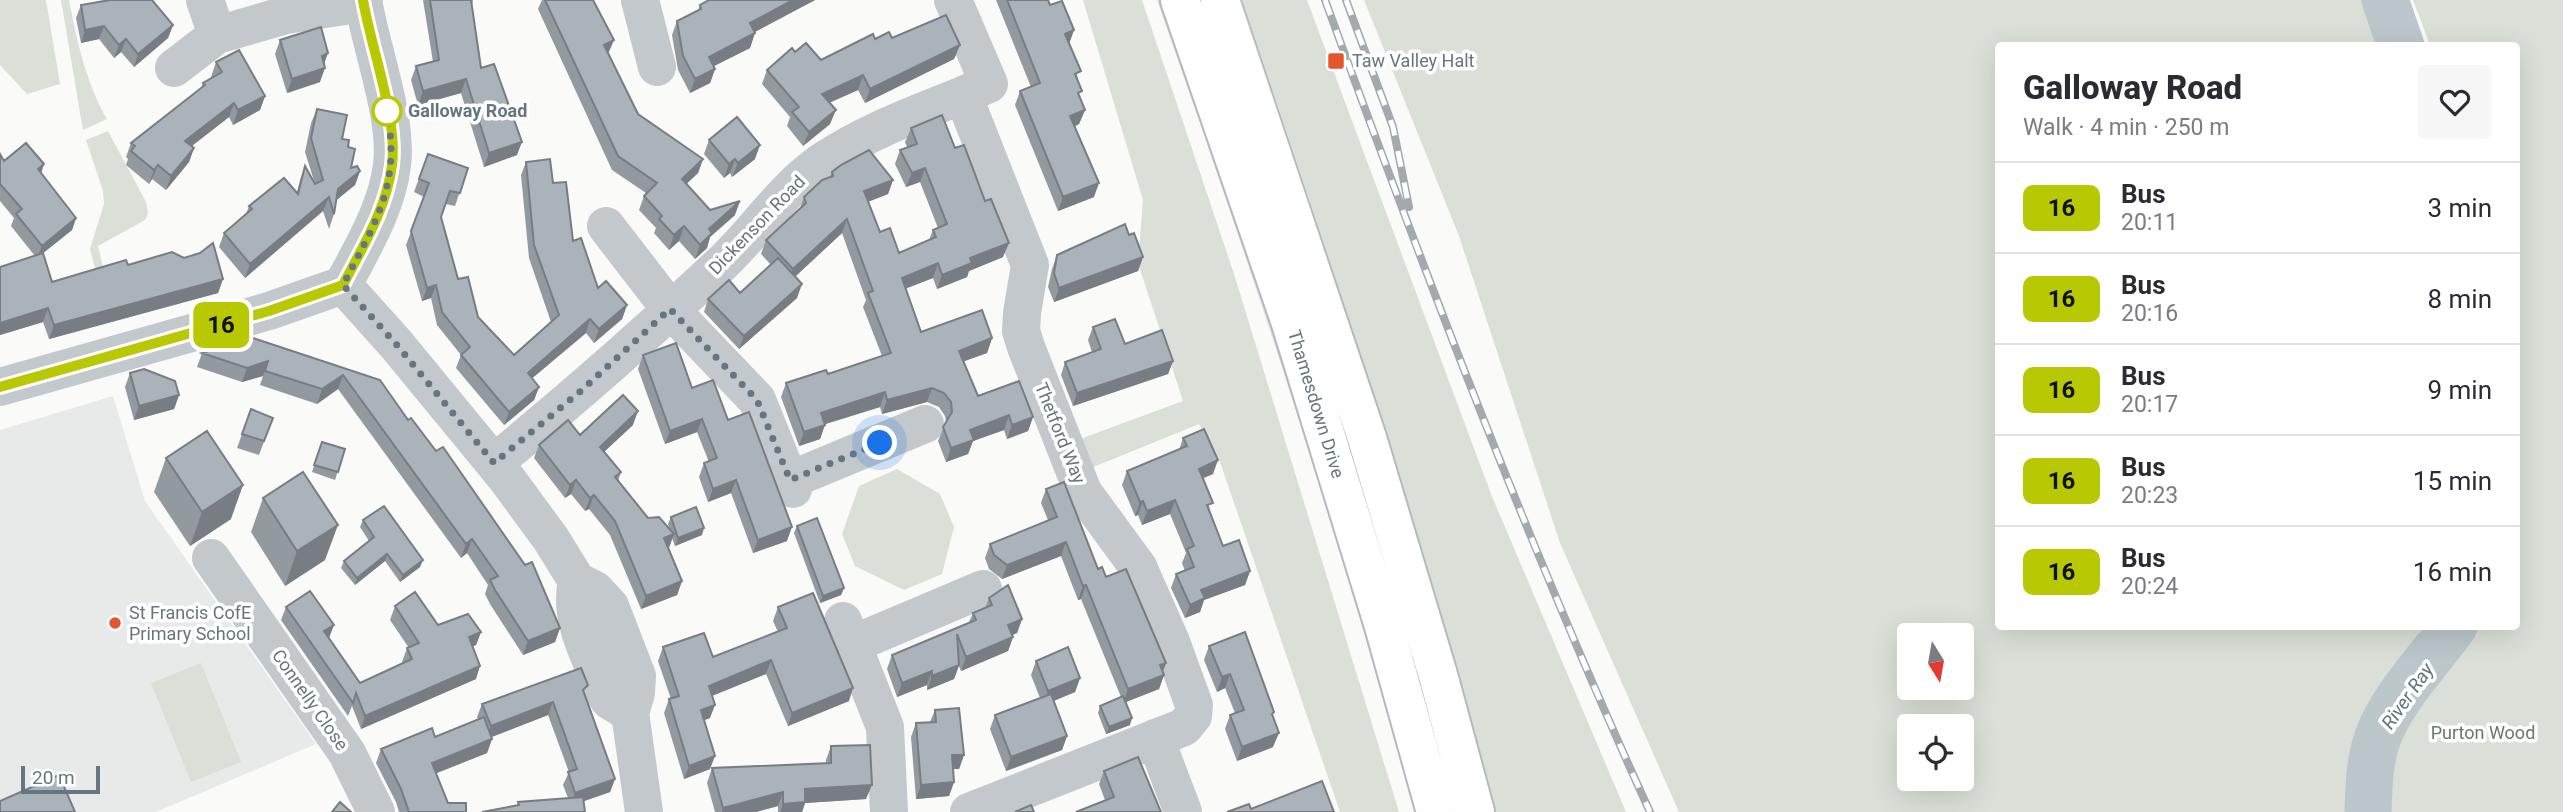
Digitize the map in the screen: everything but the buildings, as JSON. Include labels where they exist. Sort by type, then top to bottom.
[{"type":"main road","name":"Thamesdown Drive","points":[[1180,0],[1291,323],[1388,639],[1436,812]]},
{"type":"main road","name":"Thamesdown Drive","points":[[1220,0],[1367,438],[1438,675],[1475,812]]},
{"type":"street","points":[[640,0],[657,66]]},
{"type":"street","points":[[953,0],[989,84],[963,95]]},
{"type":"street","points":[[0,387],[269,311],[343,285],[377,217],[393,163],[388,116],[364,1],[286,15],[211,18],[174,68]]},
{"type":"street","name":"Dickenson Road","points":[[494,463],[582,390],[720,265],[782,194],[816,166],[898,121],[963,95]]},
{"type":"street","name":"Thetford Way","points":[[963,95],[1030,265],[1021,331],[1059,437],[1083,492],[1138,567],[1194,705],[1190,722],[969,812]]},
{"type":"street","points":[[606,226],[670,309],[757,400],[791,485],[925,424]]},
{"type":"street","points":[[343,285],[396,344],[494,463],[534,514],[577,581],[603,596],[625,641],[636,676],[636,693],[630,713],[644,812]]},
{"type":"street","name":"Connelly Close","points":[[211,558],[347,753],[376,812]]},
{"type":"street","points":[[890,812],[886,727],[848,632],[983,589]]},
{"type":"street","points":[[1155,738],[1183,812]]},
{"type":"shaded area","name":"St Francis CofE Primary School","points":[[113,396],[145,501],[316,744],[156,812],[0,812],[0,430]]},
{"type":"green space","points":[[0,0],[46,0],[60,84],[27,94],[0,65]]},
{"type":"green space","points":[[61,0],[69,0],[88,76],[107,119],[83,130]]},
{"type":"green space","points":[[1083,0],[1142,0],[1234,274],[1399,812],[1340,812],[1219,459],[1199,424],[1091,468],[1080,439],[1183,401],[1138,263],[1143,200]]},
{"type":"green space","points":[[1157,0],[1163,0],[1241,218],[1422,812],[1414,812],[1357,607],[1294,403]]},
{"type":"green space","points":[[1242,0],[1307,0],[1491,494],[1626,812],[1493,812],[1437,607],[1376,404]]},
{"type":"green space","points":[[1364,0],[2364,0],[2381,42],[1995,42],[1995,630],[2420,630],[2354,757],[2347,812],[1679,812],[1560,543],[1459,236]]},
{"type":"green space","name":"Purton Wood","points":[[2413,0],[2563,0],[2563,812],[2383,812],[2384,750],[2404,695],[2430,673],[2464,630],[2520,630],[2520,42],[2429,42]]},
{"type":"green space","points":[[108,131],[146,202],[148,213],[145,220],[98,246],[110,298],[103,299],[90,249],[104,204],[103,191],[86,140]]},
{"type":"green space","points":[[897,469],[940,494],[954,527],[942,574],[904,590],[855,566],[842,534],[859,486]]},
{"type":"green space","points":[[201,663],[241,762],[191,782],[151,683]]},
{"type":"waterway","name":"River Ray","points":[[2385,0],[2400,42]]},
{"type":"waterway","name":"River Ray","points":[[2368,812],[2373,755],[2384,723],[2401,694],[2451,630]]},
{"type":"railway","points":[[1325,0],[1520,511],[1650,812]]},
{"type":"railway","points":[[1346,0],[1393,127],[1409,207]]},
{"type":"bus line","name":"16","points":[[0,387],[269,311],[316,297],[343,285],[377,217],[389,185],[393,163],[388,116],[363,0]]},
{"type":"place","name":"Taw Valley Halt","points":[[1336,61]]},
{"type":"place","name":"Galloway Road","points":[[387,111]]},
{"type":"place","name":"St Francis CofE Primary School","points":[[115,623]]},
{"type":"route","points":[[387,111],[393,163],[389,185],[377,217],[343,285],[396,344],[494,463],[582,390],[670,309],[720,365],[757,400],[790,480],[880,443]]}]
